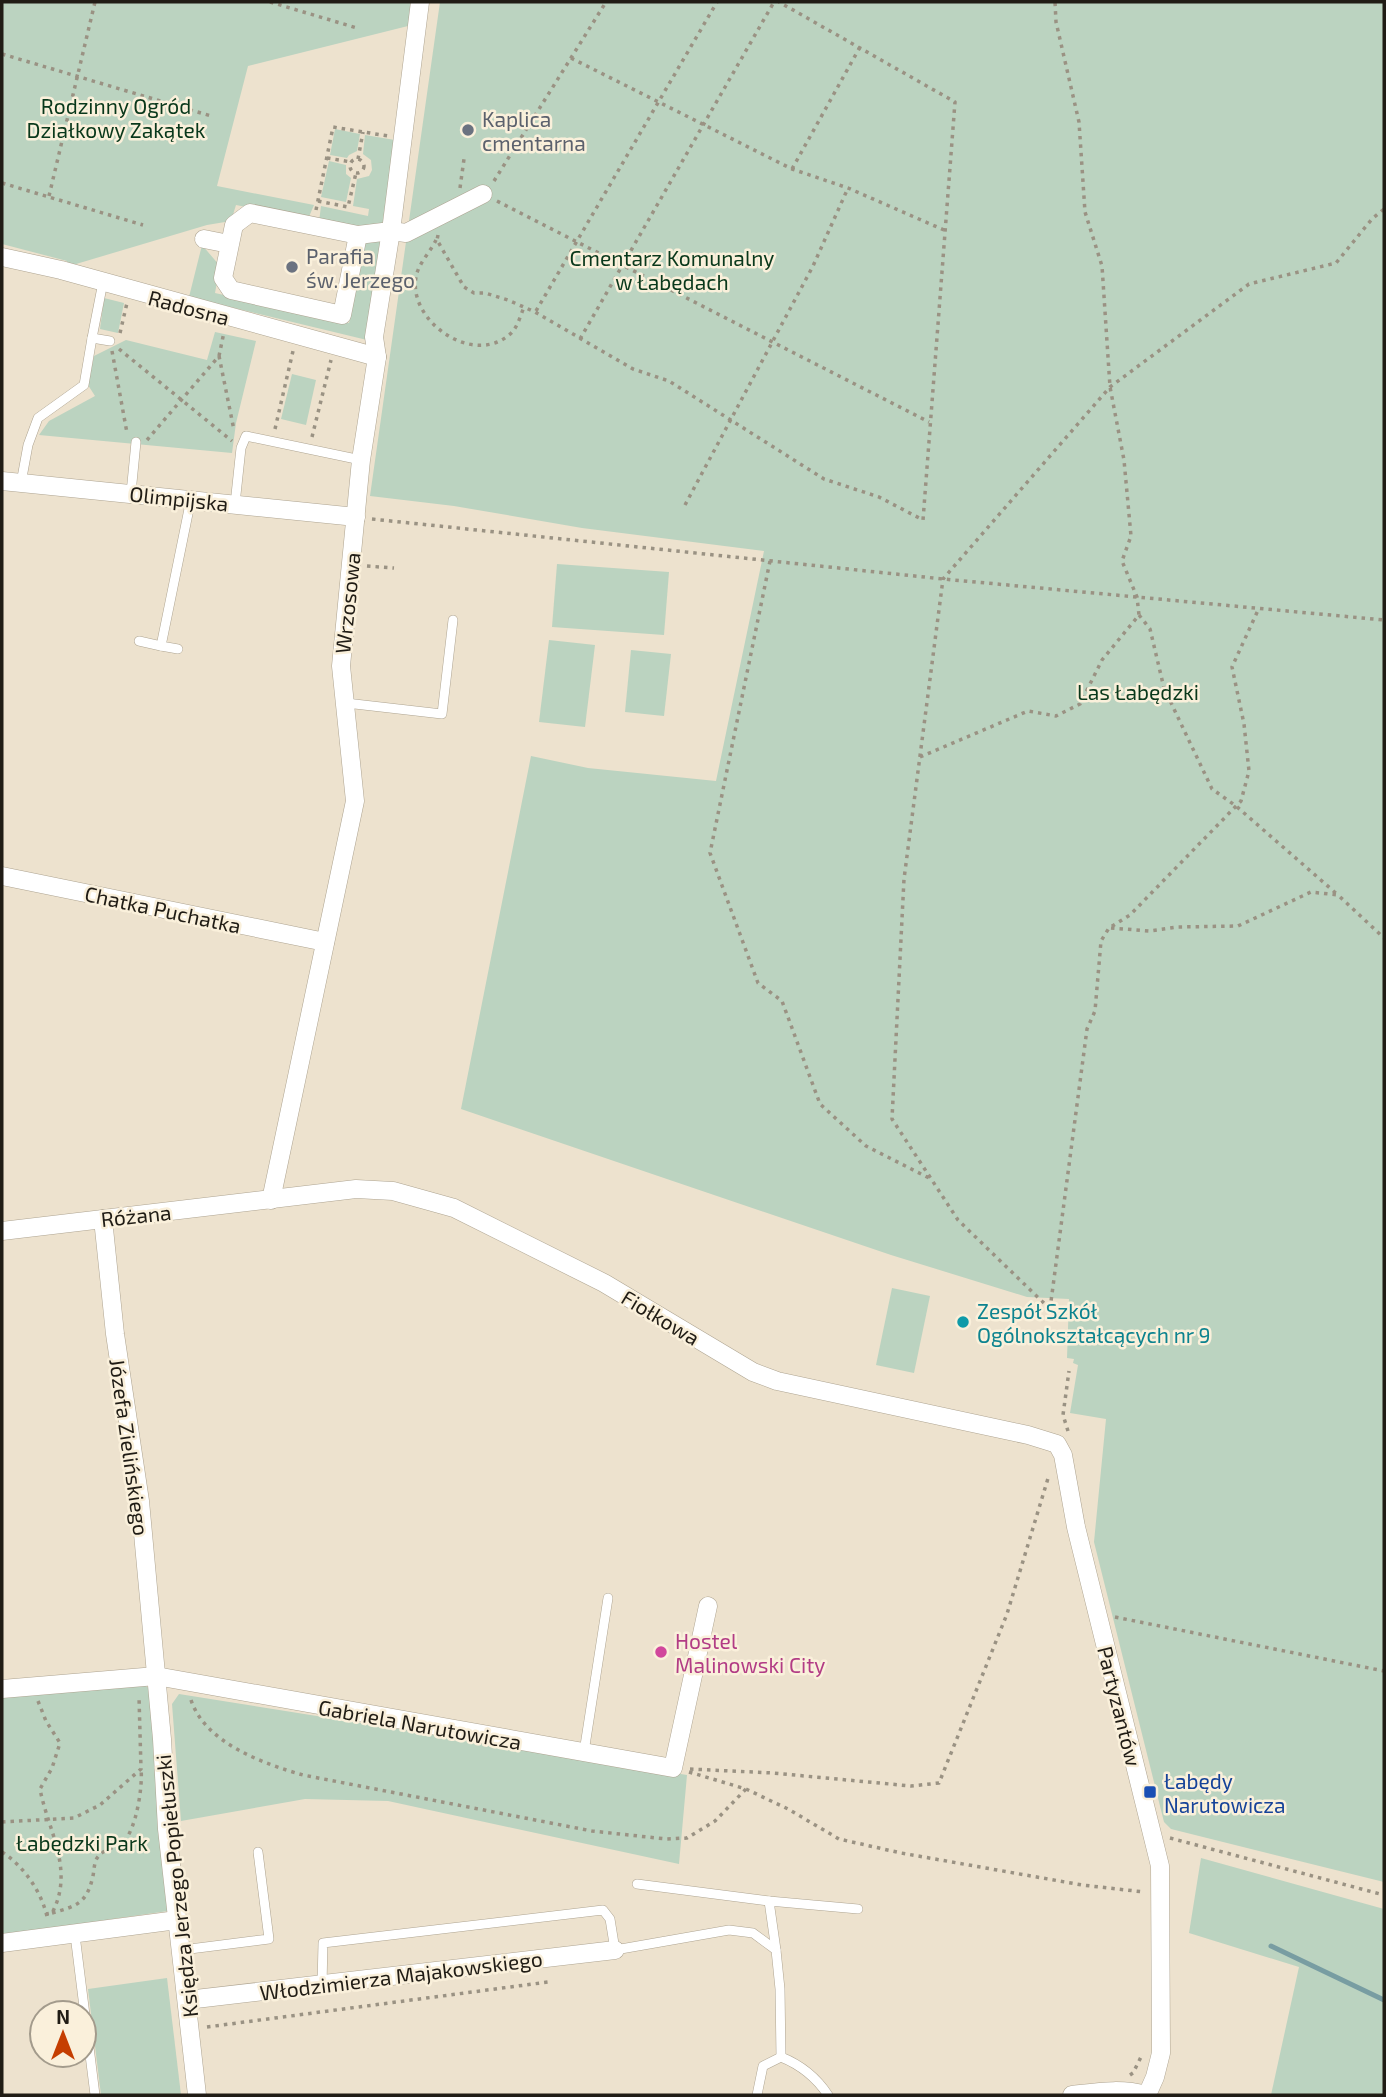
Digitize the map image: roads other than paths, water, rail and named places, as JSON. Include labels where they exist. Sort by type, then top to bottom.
[{"type":"street","name":"Wrzosowa","points":[[271,1200],[355,801],[341,666],[361,460],[376,357],[375,332],[398,232],[403,138],[421,2]]},
{"type":"street","points":[[358,235],[342,315],[231,290],[223,278],[234,225],[250,213],[358,235],[398,232],[483,194]]},
{"type":"street","points":[[204,239],[229,244]]},
{"type":"street","name":"Radosna","points":[[2,257],[376,357]]},
{"type":"street","name":"Olimpijska","points":[[2,481],[356,517]]},
{"type":"street","name":"Chatka Puchatka","points":[[2,876],[325,942]]},
{"type":"street","name":"Fiołkowa","points":[[271,1200],[356,1189],[393,1191],[454,1208],[604,1283],[753,1372],[777,1381],[1037,1437],[1057,1444]]},
{"type":"street","name":"Różana","points":[[2,1231],[271,1200]]},
{"type":"street","name":"Józefa Zielińskiego","points":[[103,1219],[115,1334],[140,1501],[148,1609],[147,1676]]},
{"type":"street","name":"Partyzantów","points":[[1057,1444],[1063,1455],[1076,1527],[1160,1866],[1161,2053],[1155,2077],[1146,2095]]},
{"type":"street","name":"Gabriela Narutowicza","points":[[2,1689],[147,1676],[673,1768],[708,1606]]},
{"type":"street","name":"Księdza Jerzego Popiełuszki","points":[[147,1676],[197,2095]]},
{"type":"street","points":[[2,1943],[177,1920]]},
{"type":"street","name":"Włodzimierza Majakowskiego","points":[[187,2000],[615,1950]]},
{"type":"street","points":[[1072,2095],[1114,2090],[1129,2090],[1146,2095]]},
{"type":"lane","points":[[21,483],[28,445],[38,418],[84,385],[103,282]]},
{"type":"lane","points":[[92,338],[110,341]]},
{"type":"lane","points":[[235,504],[246,436],[361,460]]},
{"type":"lane","points":[[131,493],[136,442]]},
{"type":"lane","points":[[161,646],[191,499]]},
{"type":"lane","points":[[346,703],[442,714],[453,620]]},
{"type":"lane","points":[[139,641],[178,649]]},
{"type":"lane","points":[[584,1752],[608,1598]]},
{"type":"lane","points":[[181,1950],[269,1939],[258,1852]]},
{"type":"lane","points":[[637,1884],[858,1909]]},
{"type":"lane","points":[[769,1901],[780,1989],[781,2057]]},
{"type":"lane","points":[[322,1985],[323,1943],[603,1910],[610,1919],[615,1950],[729,1930],[753,1933],[776,1950]]},
{"type":"lane","points":[[75,1935],[95,2095]]},
{"type":"lane","points":[[757,2095],[762,2066],[781,2057],[797,2063],[820,2083],[828,2095]]},
{"type":"waterway","points":[[1271,1946],[1384,2000]]},
{"type":"place","name":"Kaplica cmentarna","points":[[468,130]]},
{"type":"place","name":"Parafia św. Jerzego","points":[[292,267]]},
{"type":"place","name":"Zespół Szkół Ogólnokształcących nr 9","points":[[963,1322]]},
{"type":"place","name":"Hostel Malinowski City","points":[[661,1652]]},
{"type":"place","name":"Łabędy Narutowicza","points":[[1150,1792]]},
{"type":"park label","name":"Rodzinny Ogród Działkowy Zakątek","points":[[116,117]]},
{"type":"park label","name":"Cmentarz Komunalny w Łabędach","points":[[672,269]]},
{"type":"park label","name":"Las Łabędzki","points":[[1138,691]]},
{"type":"park label","name":"Łabędzki Park","points":[[82,1842]]}]
